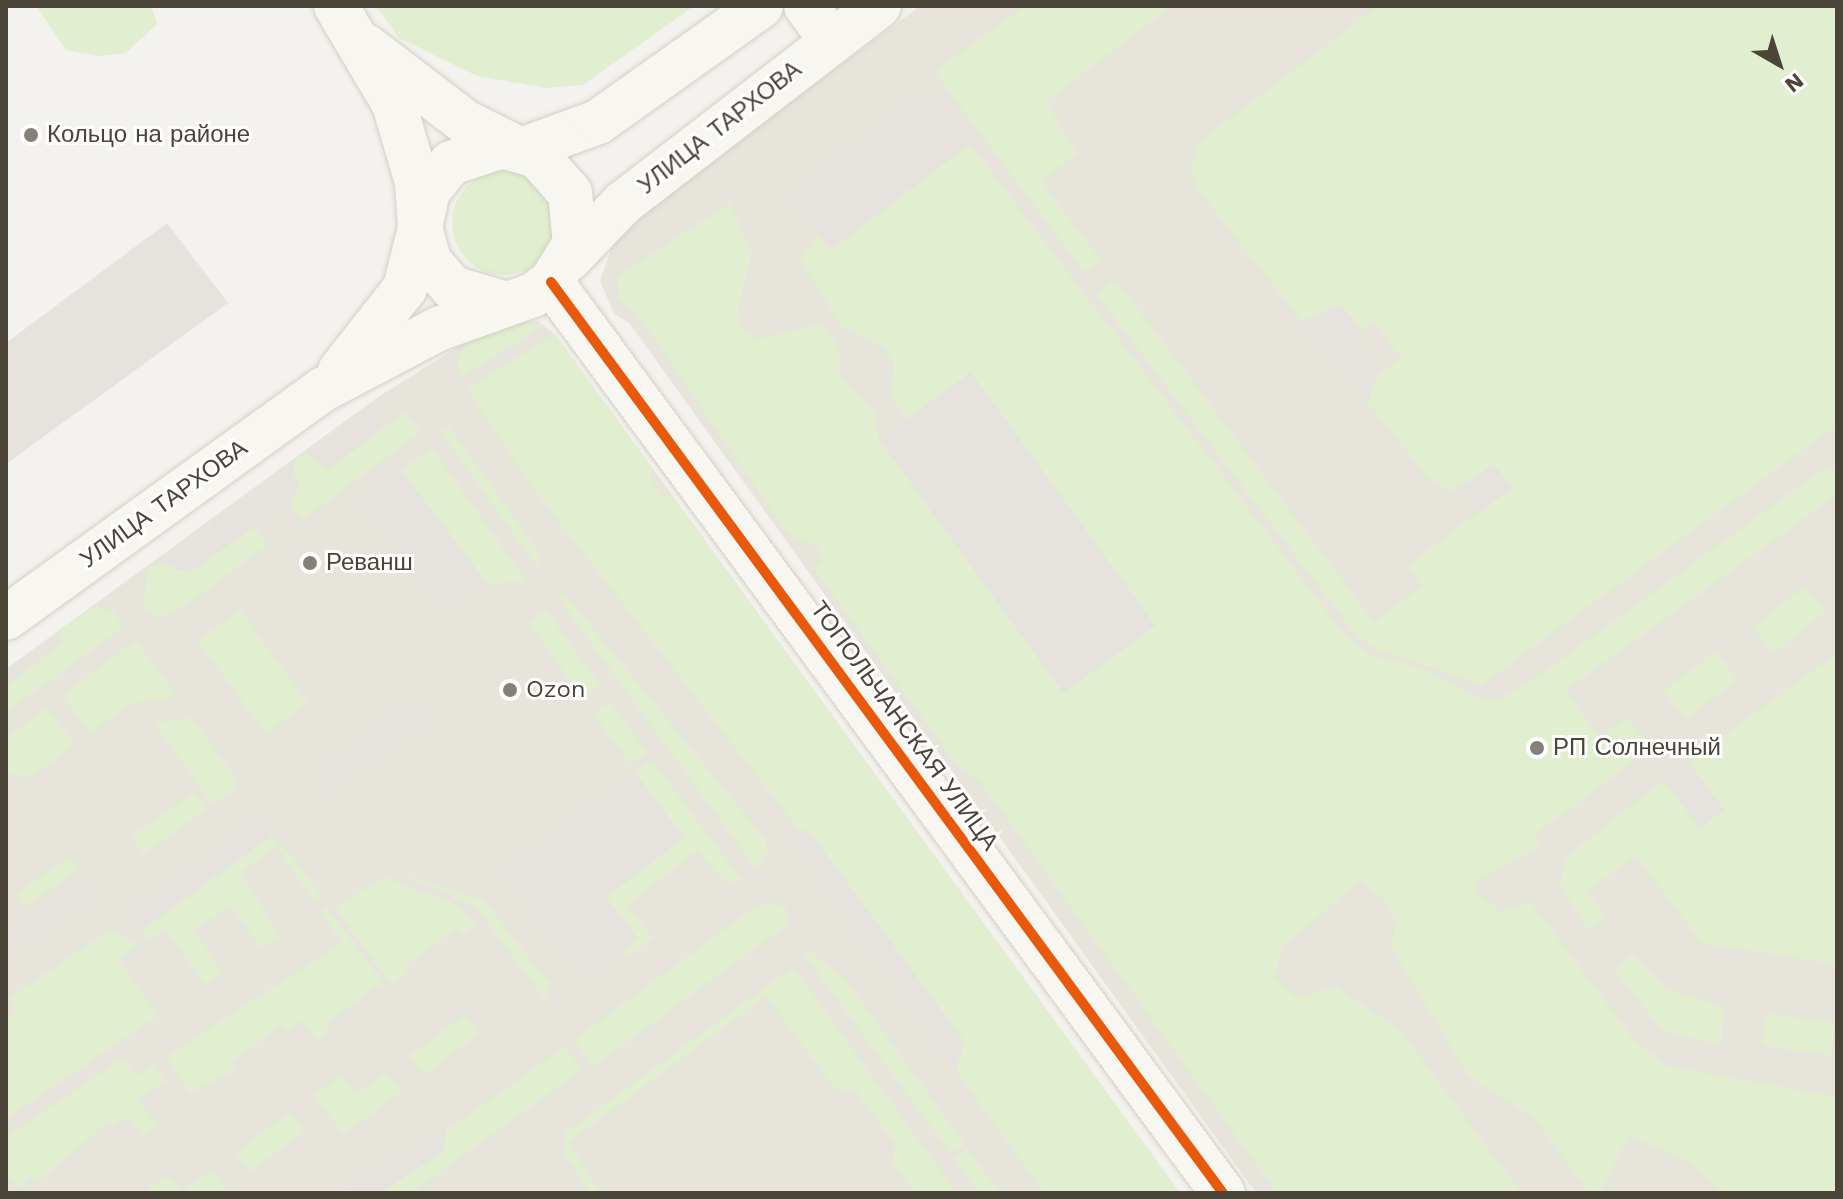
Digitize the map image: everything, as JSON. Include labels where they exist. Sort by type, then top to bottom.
[{"type":"main road","points":[[336,6],[367,47],[404,134],[420,228],[430,262],[453,288],[503,303],[560,271],[577,227],[570,193],[550,166],[465,122],[367,47]]},
{"type":"main road","points":[[420,228],[428,191],[451,163],[484,148],[521,150],[598,122],[761,6]]},
{"type":"main road","points":[[806,6],[832,41]]},
{"type":"main road","name":"УЛИЦА ТАРХОВА","points":[[560,271],[623,203],[879,6]]},
{"type":"main road","name":"УЛИЦА ТАРХОВА","points":[[322,390],[392,310],[420,228]]},
{"type":"main road","name":"ТОПОЛЬЧАНСКАЯ УЛИЦА","points":[[560,271],[1223,1193]]},
{"type":"main road","name":"УЛИЦА ТАРХОВА","points":[[6,618],[322,390],[503,303]]},
{"type":"shaded area","points":[[920,6],[1837,6],[1837,1193],[1256,1193],[629,323],[614,314],[600,281],[618,230]]},
{"type":"shaded area","points":[[931,90],[970,144],[828,248],[789,193]]},
{"type":"shaded area","points":[[167,223],[228,303],[6,464],[6,343]]},
{"type":"shaded area","points":[[1340,304],[1361,330],[1351,338],[1378,375],[1367,402],[1302,322]]},
{"type":"shaded area","points":[[537,321],[555,334],[1180,1193],[6,1193],[6,669],[378,397],[485,330]]},
{"type":"shaded area","points":[[971,372],[1156,626],[1063,693],[879,439]]},
{"type":"shaded area","points":[[372,406],[382,429],[328,470],[307,454]]},
{"type":"shaded area","points":[[1494,464],[1512,488],[1481,511],[1463,487]]},
{"type":"shaded area","points":[[292,467],[299,487],[290,502],[189,573],[161,563]]},
{"type":"shaded area","points":[[401,470],[481,576],[442,606],[362,499]]},
{"type":"shaded area","points":[[415,701],[428,719],[329,791],[316,773]]},
{"type":"shaded area","points":[[1688,762],[1724,810],[1700,828],[1664,780]]},
{"type":"shaded area","points":[[635,772],[684,838],[606,897],[638,939],[585,981],[503,873]]},
{"type":"shaded area","points":[[259,821],[270,837],[139,928],[128,913]]},
{"type":"shaded area","points":[[799,830],[810,832],[964,1041],[956,1071],[791,837]]},
{"type":"shaded area","points":[[83,880],[94,896],[16,950],[6,934]]},
{"type":"shaded area","points":[[447,1130],[442,1153],[379,1193],[340,1193]]},
{"type":"green space","points":[[36,6],[151,6],[157,24],[126,53],[100,56],[66,50]]},
{"type":"green space","points":[[376,6],[694,6],[583,85],[546,88],[477,76],[399,38]]},
{"type":"green space","points":[[1025,6],[1172,6],[1046,102],[1077,154],[1041,181],[1101,260],[1085,273],[934,72]]},
{"type":"green space","points":[[1378,6],[1837,6],[1837,425],[1481,685],[1372,647],[1352,630],[1096,294],[1116,280],[1374,622],[1422,586],[1407,566],[1512,487],[1494,465],[1450,491],[1427,477],[1367,402],[1378,375],[1401,358],[1374,321],[1361,330],[1340,304],[1302,322],[1199,191],[1190,169],[1199,142]]},
{"type":"green space","points":[[970,144],[1344,634],[1371,655],[1419,667],[1482,699],[1499,700],[1548,669],[1823,469],[1837,470],[1837,495],[1566,690],[1600,737],[1627,717],[1651,749],[1534,835],[1541,846],[1478,881],[1476,892],[1501,912],[1530,901],[1635,1041],[1667,1066],[1837,1097],[1837,1193],[1723,1193],[1690,1163],[1629,1136],[1600,1193],[1589,1193],[1534,1118],[1469,1077],[1391,947],[1396,922],[1384,900],[1360,880],[1282,948],[1275,977],[1297,998],[1336,987],[1402,1032],[1521,1193],[1277,1193],[979,780],[958,766],[813,568],[821,561],[817,547],[788,534],[638,315],[619,300],[617,277],[730,203],[752,253],[737,312],[743,331],[757,339],[818,324],[828,330],[839,350],[839,375],[875,412],[879,440],[907,420],[890,395],[895,363],[882,346],[841,326],[800,260],[819,234],[832,250]]},
{"type":"green space","points":[[504,171],[524,175],[541,186],[552,203],[556,223],[552,243],[541,260],[524,271],[504,275],[484,271],[467,260],[456,243],[452,223],[456,203],[467,186],[484,175]]},
{"type":"green space","points":[[521,320],[544,325],[461,378],[457,361],[469,340]]},
{"type":"green space","points":[[555,334],[653,470],[649,478],[663,497],[671,495],[1180,1193],[1044,1193],[956,1071],[964,1041],[810,833],[799,830],[532,487],[467,389]]},
{"type":"green space","points":[[405,412],[421,432],[302,520],[290,502],[295,459],[307,454],[328,470]]},
{"type":"green space","points":[[449,427],[539,552],[541,572],[441,432]]},
{"type":"green space","points":[[432,448],[527,582],[488,584],[401,470]]},
{"type":"green space","points":[[254,527],[268,545],[182,608],[159,617],[144,608],[147,568],[161,563],[189,573]]},
{"type":"green space","points":[[1805,586],[1825,612],[1773,653],[1753,627]]},
{"type":"green space","points":[[564,593],[765,839],[768,853],[757,870],[587,638],[558,595]]},
{"type":"green space","points":[[95,606],[114,612],[123,628],[6,712],[6,686],[62,643],[58,631]]},
{"type":"green space","points":[[240,610],[308,703],[266,734],[198,641]]},
{"type":"green space","points":[[546,610],[601,685],[583,698],[528,623]]},
{"type":"green space","points":[[136,640],[177,696],[131,704],[90,733],[62,695]]},
{"type":"green space","points":[[1716,651],[1738,680],[1685,719],[1663,691]]},
{"type":"green space","points":[[1837,653],[1837,964],[1702,944],[1636,856],[1587,891],[1606,917],[1588,931],[1560,884],[1566,857],[1664,780],[1700,828],[1724,809],[1688,762]]},
{"type":"green space","points":[[610,701],[647,752],[630,764],[593,713]]},
{"type":"green space","points":[[47,707],[75,745],[29,778],[6,773],[6,738]]},
{"type":"green space","points":[[192,718],[236,778],[234,789],[213,805],[154,723]]},
{"type":"green space","points":[[652,760],[742,880],[727,883],[697,851],[627,905],[653,938],[629,957],[623,950],[637,939],[606,897],[684,838],[635,772]]},
{"type":"green space","points":[[195,792],[207,809],[143,854],[131,837]]},
{"type":"green space","points":[[270,837],[288,851],[323,897],[314,903],[277,845],[241,873],[280,936],[261,948],[231,906],[194,930],[223,973],[205,985],[165,929],[148,940],[142,931]]},
{"type":"green space","points":[[70,856],[79,869],[24,908],[15,894]]},
{"type":"green space","points":[[396,872],[484,900],[549,983],[547,1002],[475,906]]},
{"type":"green space","points":[[384,877],[456,904],[476,925],[462,935],[456,928],[404,967],[408,974],[392,985],[335,908]]},
{"type":"green space","points":[[773,902],[786,908],[788,924],[593,1067],[574,1040],[752,909]]},
{"type":"green space","points":[[327,907],[387,989],[377,986],[326,1024],[330,1031],[317,1041],[302,1021],[288,1032],[282,1025],[231,1063],[236,1070],[189,1093],[167,1056],[342,943],[321,912]]},
{"type":"green space","points":[[111,929],[138,945],[119,960],[158,1016],[6,1118],[6,1019],[16,1011],[8,999]]},
{"type":"green space","points":[[811,952],[846,980],[965,1144],[951,1154],[803,953]]},
{"type":"green space","points":[[1633,954],[1667,989],[1724,1006],[1721,1046],[1662,1031],[1614,969]]},
{"type":"green space","points":[[793,967],[957,1193],[914,1192],[894,1165],[895,1145],[857,1092],[836,1090],[766,996],[569,1142],[599,1193],[592,1193],[563,1154],[564,1134]]},
{"type":"green space","points":[[1766,1013],[1835,1023],[1831,1055],[1761,1046]]},
{"type":"green space","points":[[465,1015],[479,1034],[423,1075],[409,1056]]},
{"type":"green space","points":[[565,1047],[582,1070],[411,1193],[379,1193],[442,1153],[447,1130]]},
{"type":"green space","points":[[124,1057],[136,1076],[154,1063],[165,1081],[138,1100],[157,1126],[143,1137],[128,1116],[113,1127],[109,1121],[36,1184],[31,1178],[18,1188],[6,1171],[6,1137]]},
{"type":"green space","points":[[387,1072],[402,1092],[343,1134],[314,1095],[342,1075],[357,1094]]},
{"type":"green space","points":[[291,1112],[305,1131],[249,1172],[235,1153]]},
{"type":"green space","points":[[968,1150],[1001,1193],[979,1193],[954,1158]]},
{"type":"green space","points":[[213,1170],[226,1188],[219,1193],[143,1193],[168,1174],[182,1192]]},
{"type":"cycle path","points":[[551,282],[1223,1193]]},
{"type":"place","name":"Кольцо на районе","points":[[31,135]]},
{"type":"place","name":"Реванш","points":[[310,563]]},
{"type":"place","name":"Ozon","points":[[510,690]]},
{"type":"place","name":"РП Солнечный","points":[[1537,748]]}]
